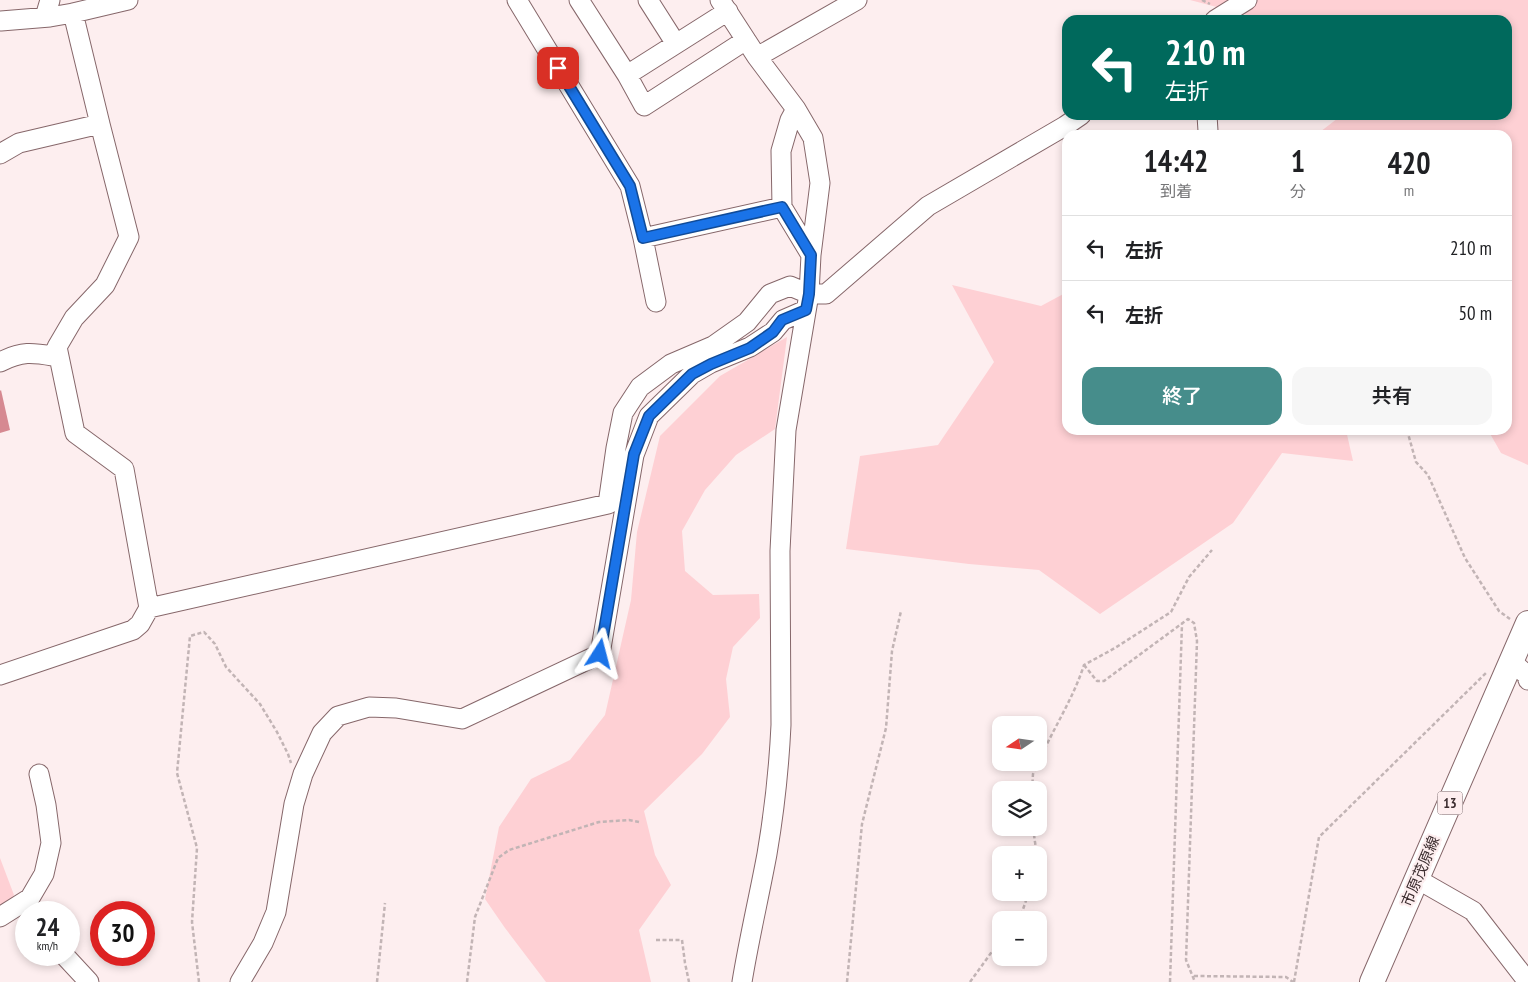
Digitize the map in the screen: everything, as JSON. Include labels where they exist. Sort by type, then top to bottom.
[{"type":"main road","name":"市原茂原線","points":[[1372,982],[1417,879],[1516,670],[1527,627]]},
{"type":"street","points":[[1,21],[47,9],[73,13],[128,0]]},
{"type":"street","points":[[517,0],[630,186],[656,302]]},
{"type":"street","points":[[579,0],[627,75],[644,106],[746,40]]},
{"type":"street","points":[[648,0],[676,44]]},
{"type":"street","points":[[757,57],[857,0]]},
{"type":"street","points":[[1223,15],[1247,0]]},
{"type":"street","points":[[627,75],[676,44],[724,6],[757,57],[796,109],[813,138],[820,182],[811,255],[808,302],[786,430],[780,551],[781,725],[779,754],[767,854],[742,982]]},
{"type":"street","points":[[0,675],[133,630],[140,624],[149,608],[124,469],[75,433],[57,347],[74,318],[104,285],[129,236],[73,13]]},
{"type":"street","points":[[796,109],[790,120],[781,151],[782,207],[811,255]]},
{"type":"street","points":[[240,982],[264,943],[276,912],[294,804],[303,774],[322,733],[338,716],[369,707],[396,708],[462,720],[600,654],[634,454],[649,416],[692,374],[750,348],[773,332],[782,320],[808,302],[826,294],[928,206],[1074,120]]},
{"type":"street","points":[[0,154],[19,143],[100,124]]},
{"type":"street","points":[[643,238],[782,207]]},
{"type":"street","points":[[149,608],[608,504],[623,413],[640,387],[671,364],[713,346],[747,322],[770,294],[790,286],[808,302]]},
{"type":"street","points":[[0,362],[12,356],[28,352],[59,357]]},
{"type":"street","points":[[34,901],[44,874],[51,843],[46,805],[39,774]]},
{"type":"street","points":[[1417,879],[1473,911],[1528,982]]},
{"type":"street","points":[[0,917],[15,912]]},
{"type":"street","points":[[74,966],[89,982]]},
{"type":"path","points":[[1408,435],[1416,462],[1428,475],[1465,558],[1499,612],[1527,627]]},
{"type":"path","points":[[1048,741],[1084,665],[1115,648],[1171,612],[1189,577],[1212,550]]},
{"type":"path","points":[[847,982],[862,824],[886,728],[892,651],[901,611]]},
{"type":"path","points":[[1084,665],[1097,681],[1104,680],[1188,619],[1194,623],[1197,641],[1186,960],[1195,982]]},
{"type":"path","points":[[1170,982],[1182,624]]},
{"type":"path","points":[[199,982],[192,922],[197,848],[177,773],[190,636],[204,632],[215,644],[226,667],[260,704],[278,732],[300,785]]},
{"type":"path","points":[[1193,976],[1286,977],[1294,982],[1319,837],[1485,673],[1516,670]]},
{"type":"path","points":[[467,982],[475,917],[498,858],[509,850],[598,822],[629,820],[639,822]]},
{"type":"path","points":[[377,982],[385,903]]},
{"type":"path","points":[[656,940],[682,940],[689,982]]},
{"type":"path","points":[[970,982],[992,951]]},
{"type":"shaded area","points":[[1190,0],[1528,0],[1528,465],[1501,453],[1491,435],[1512,435],[1512,130],[1322,130],[1336,120],[1512,120],[1512,15],[1247,15]]},
{"type":"shaded area","points":[[952,285],[1041,306],[1062,295],[1062,435],[1347,435],[1353,461],[1282,453],[1233,523],[1100,614],[1039,570],[969,564],[846,549],[860,456],[938,445],[994,362]]},
{"type":"shaded area","points":[[787,337],[775,429],[736,455],[705,490],[682,531],[685,571],[713,595],[759,594],[760,618],[733,647],[726,679],[730,717],[702,754],[644,811],[655,855],[671,885],[639,930],[651,982],[546,982],[485,899],[499,827],[531,779],[570,760],[605,715],[631,600],[637,532],[660,436],[720,376]]},
{"type":"shaded area","points":[[0,391],[10,430],[0,433]]},
{"type":"shaded area","points":[[0,858],[14,895],[0,915]]},
{"type":"route","points":[[558,68],[630,186],[643,238],[782,207],[811,255],[809,294],[806,310],[782,320],[773,332],[750,348],[692,374],[649,416],[634,454],[600,654]]}]
